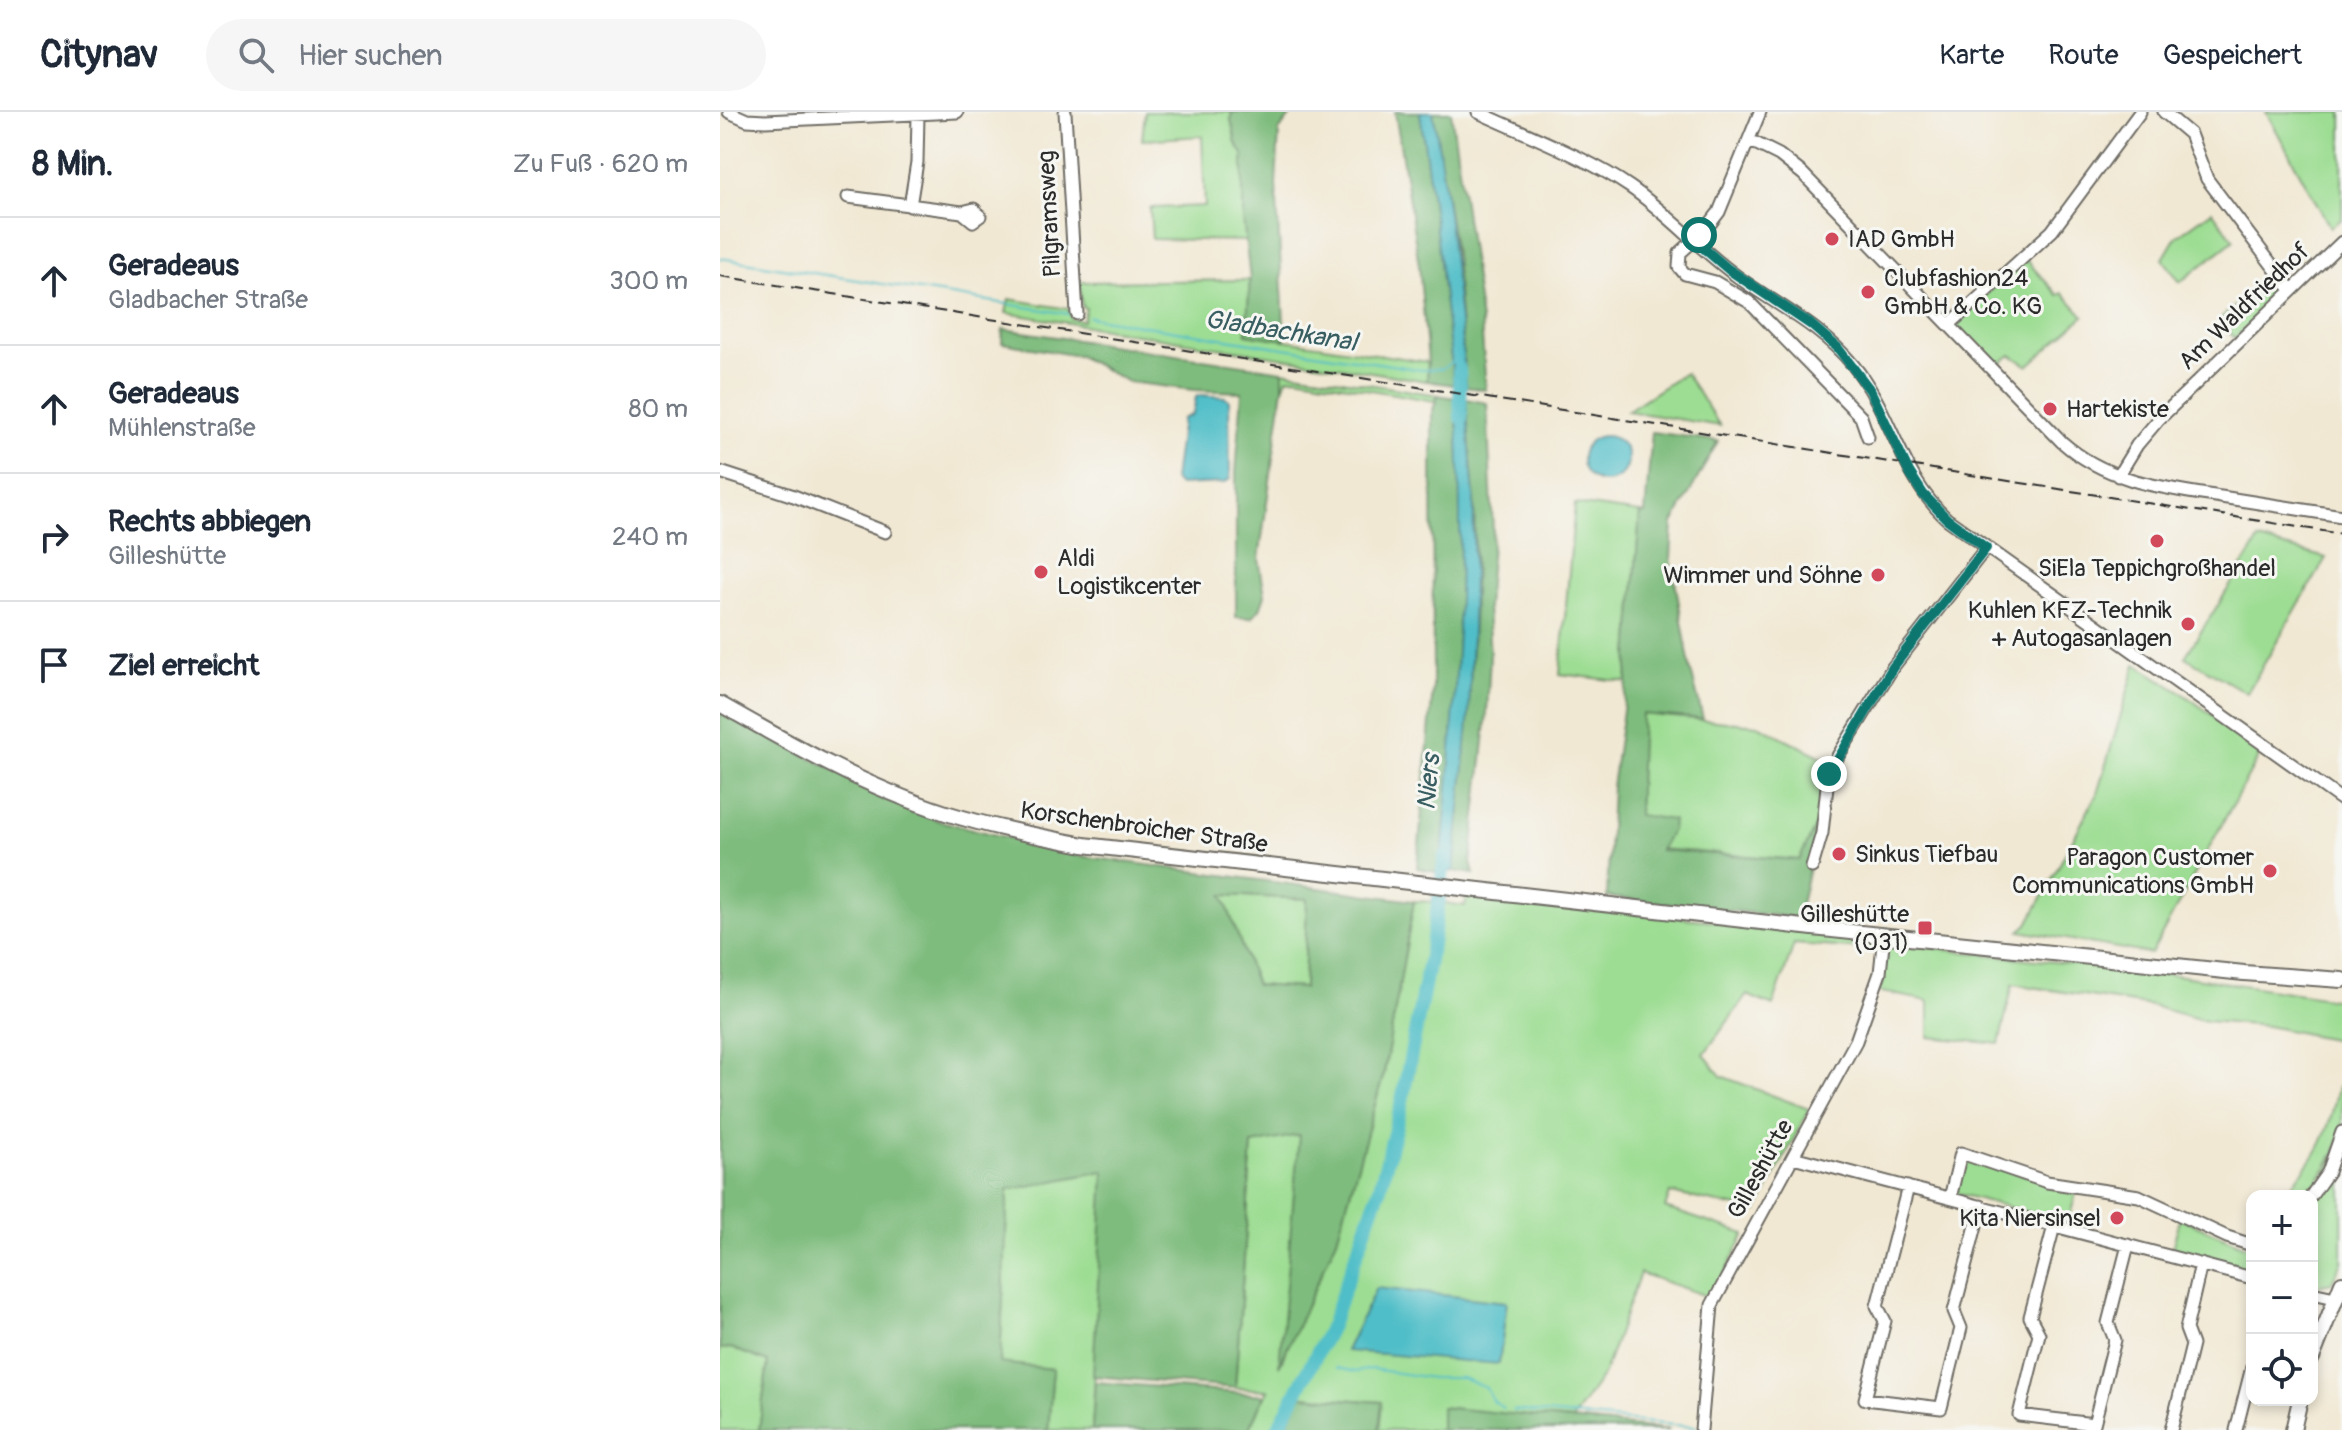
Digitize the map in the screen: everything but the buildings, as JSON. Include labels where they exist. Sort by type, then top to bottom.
[{"type":"main road","name":"Korschenbroicher Straße","points":[[720,704],[847,772],[943,812],[1013,831],[1084,845],[1884,935],[2244,973],[2342,980]]},
{"type":"main road","points":[[2318,1342],[2342,1283]]},
{"type":"main road","points":[[2293,1430],[2299,1406]]},
{"type":"street","points":[[729,112],[747,120],[765,121],[957,112]]},
{"type":"street","name":"Pilgramsweg","points":[[1065,112],[1077,314]]},
{"type":"street","points":[[1478,112],[1619,180],[1655,206],[1739,278],[1814,327],[1846,356],[1870,390],[1918,486],[1947,519],[2342,800]]},
{"type":"street","points":[[1760,112],[1719,212],[1678,256],[1682,272],[1725,287],[1756,308],[1861,417],[1868,437]]},
{"type":"street","points":[[1950,324],[2052,231],[2140,112]]},
{"type":"street","points":[[2164,112],[2190,134],[2210,183],[2291,290]]},
{"type":"street","points":[[910,206],[917,162],[918,115]]},
{"type":"street","points":[[1749,140],[1796,167],[2062,442],[2086,461],[2118,476],[2157,487],[2342,516]]},
{"type":"street","points":[[848,197],[962,212]]},
{"type":"street","name":"Am Waldfriedhof","points":[[2118,476],[2149,430],[2342,242]]},
{"type":"street","points":[[720,472],[794,496],[885,532]]},
{"type":"street","points":[[1812,867],[1822,833],[1828,777],[1834,763],[1893,667],[1986,548]]},
{"type":"street","name":"Gilleshütte","points":[[1701,1430],[1712,1305],[1858,1036],[1880,973],[1884,935]]},
{"type":"street","points":[[2315,1190],[2328,1172],[2342,1132]]},
{"type":"street","points":[[1950,1198],[1961,1153],[2047,1182],[2116,1190],[2139,1196],[2246,1242]]},
{"type":"street","points":[[1793,1157],[2246,1276]]},
{"type":"street","points":[[1908,1187],[1877,1306],[1885,1321],[1865,1399],[1941,1408],[1961,1328],[1954,1311],[1981,1206]]},
{"type":"street","points":[[2054,1226],[2030,1317],[2039,1334],[2019,1415],[2094,1424],[2115,1340],[2108,1323],[2128,1245]]},
{"type":"street","points":[[2171,1430],[2192,1345],[2186,1329],[2201,1264]]},
{"type":"street","points":[[2318,1294],[2335,1298]]},
{"type":"street","points":[[2236,1430],[2246,1391]]},
{"type":"green space","points":[[1145,112],[1232,112],[1236,143],[1243,154],[1243,218],[1247,241],[1152,239],[1150,208],[1205,206],[1202,136],[1142,140]]},
{"type":"green space","points":[[1232,112],[1287,112],[1291,115],[1279,131],[1276,184],[1285,340],[1246,334],[1250,280],[1243,218],[1243,154],[1236,143]]},
{"type":"green space","points":[[1395,112],[1420,112],[1454,385],[1427,381],[1419,265]]},
{"type":"green space","points":[[1433,112],[1451,112],[1481,321],[1486,390],[1466,387],[1455,254]]},
{"type":"green space","points":[[2266,112],[2342,112],[2342,219],[2330,227]]},
{"type":"green space","points":[[2212,211],[2234,240],[2180,282],[2163,259],[2176,237]]},
{"type":"green space","points":[[2025,259],[2058,295],[2063,293],[2084,316],[2028,366],[2011,355],[1995,367],[1958,329],[1957,321]]},
{"type":"green space","points":[[2269,276],[2282,292],[2235,338],[2219,320]]},
{"type":"green space","points":[[1250,280],[1246,334],[1428,362],[1427,381],[1006,313],[1009,299],[1069,309],[1071,319],[1083,321],[1086,308],[1082,307],[1079,282]]},
{"type":"green space","points":[[1003,329],[1283,371],[1259,559],[1265,595],[1260,609],[1251,618],[1236,617],[1236,473],[1242,392],[1128,382],[1079,356],[1002,343]]},
{"type":"green space","points":[[1283,371],[1438,395],[1434,401],[1296,377],[1287,378],[1283,388]]},
{"type":"green space","points":[[1685,373],[1720,426],[1627,411]]},
{"type":"green space","points":[[1438,395],[1456,398],[1460,517],[1455,695],[1440,873],[1417,868],[1433,688],[1432,413]]},
{"type":"green space","points":[[1466,399],[1487,403],[1493,531],[1487,607],[1490,656],[1487,713],[1471,863],[1474,874],[1454,871],[1473,638],[1474,497]]},
{"type":"green space","points":[[1652,432],[1718,441],[1673,523],[1671,558],[1690,667],[1703,719],[1642,714],[1638,815],[1673,820],[1672,830],[1660,850],[1799,860],[1820,817],[1798,918],[1607,897],[1612,787],[1627,682],[1640,513],[1645,514]]},
{"type":"green space","points":[[1575,504],[1640,513],[1627,682],[1560,674]]},
{"type":"green space","points":[[2259,540],[2326,558],[2247,693],[2185,657]]},
{"type":"green space","points":[[2136,664],[2262,751],[2151,954],[2020,931],[2028,924],[2097,794]]},
{"type":"green space","points":[[720,713],[936,820],[1081,856],[1414,901],[1384,1073],[1337,1239],[1279,1366],[1299,1135],[1252,1144],[1235,1388],[1093,1376],[1104,1171],[1008,1190],[1000,1363],[1053,1369],[1048,1430],[759,1430],[768,1362],[731,1348],[720,1349]],"holes":[[[1223,895],[1307,899],[1304,988],[1256,985]]]},
{"type":"green space","points":[[1641,714],[1758,725],[1826,759],[1829,784],[1826,797],[1800,860],[1659,849],[1672,830],[1638,815]]},
{"type":"green space","points":[[1223,895],[1307,899],[1304,988],[1256,985]]},
{"type":"green space","points":[[1467,896],[1872,937],[1879,950],[1794,944],[1773,1006],[1747,995],[1704,1054],[1721,1076],[1809,1109],[1757,1211],[1670,1193],[1665,1208],[1745,1234],[1712,1298],[1640,1273],[1604,1373],[1572,1420],[1441,1409],[1441,1430],[1379,1430],[1381,1402],[1301,1396],[1336,1323],[1392,1162],[1412,1080],[1444,903],[1465,906]]},
{"type":"green space","points":[[1414,901],[1435,902],[1407,1064],[1372,1201],[1327,1321],[1273,1430],[1248,1430],[1268,1390],[1235,1388],[1252,1144],[1300,1134],[1280,1364],[1337,1239],[1384,1073]]},
{"type":"green space","points":[[1896,942],[2175,975],[2342,1000],[2342,1041],[2267,1026],[2206,1021],[2152,1006],[2013,984],[1999,1044],[1929,1037],[1929,1001],[1876,991],[1885,945]]},
{"type":"green space","points":[[2338,1087],[2342,1087],[2342,1126],[2335,1152],[2313,1190],[2287,1190],[2312,1158],[2330,1120]]},
{"type":"green space","points":[[2342,1142],[2342,1262],[2331,1283],[2318,1286],[2318,1190]]},
{"type":"green space","points":[[1972,1159],[2077,1190],[2068,1223],[1956,1193],[1963,1162]]},
{"type":"green space","points":[[1105,1171],[1092,1430],[1048,1430],[1053,1369],[1000,1364],[1008,1189]]},
{"type":"green space","points":[[2180,1218],[2246,1246],[2246,1270],[2172,1249]]},
{"type":"green space","points":[[731,1348],[768,1362],[759,1430],[720,1430],[720,1349]]},
{"type":"green space","points":[[1095,1382],[1265,1395],[1248,1430],[1092,1430]]},
{"type":"green space","points":[[1301,1396],[1382,1402],[1379,1430],[1284,1430]]},
{"type":"green space","points":[[1441,1407],[1670,1430],[1441,1430]]},
{"type":"water","points":[[1420,112],[1433,112],[1444,181],[1466,387],[1454,385]]},
{"type":"water","points":[[1196,397],[1229,400],[1230,479],[1224,483],[1179,485],[1174,480],[1182,419],[1193,414]]},
{"type":"water","points":[[1456,398],[1466,399],[1474,497],[1472,631],[1469,713],[1454,871],[1440,873],[1458,636],[1460,517]]},
{"type":"water","points":[[1605,436],[1621,443],[1628,459],[1621,475],[1605,482],[1589,475],[1582,459],[1589,443]]},
{"type":"water","points":[[1376,1288],[1507,1302],[1499,1364],[1346,1351]]},
{"type":"waterway","name":"Gladbachkanal","points":[[720,258],[1069,314]]},
{"type":"waterway","name":"Gladbachkanal","points":[[1089,317],[1422,370],[1442,369],[1453,361]]},
{"type":"waterway","name":"Niers","points":[[1459,370],[1461,417]]},
{"type":"waterway","name":"Niers","points":[[1277,1430],[1331,1326],[1379,1191],[1401,1106],[1432,945],[1445,857]]},
{"type":"waterway","points":[[1337,1368],[1356,1372],[1371,1369],[1432,1378],[1462,1378],[1486,1388],[1493,1401],[1504,1409]]},
{"type":"waterway","points":[[1513,1410],[1696,1427]]},
{"type":"railway","points":[[720,276],[2342,534]]},
{"type":"place","name":"IAD GmbH","points":[[1832,239]]},
{"type":"place","name":"Clubfashion24 GmbH & Co. KG","points":[[1868,292]]},
{"type":"place","name":"Hartekiste","points":[[2050,409]]},
{"type":"place","name":"SiEla Teppichgroßhandel","points":[[2157,541]]},
{"type":"place","name":"Aldi Logistikcenter","points":[[1041,572]]},
{"type":"place","name":"Wimmer und Söhne","points":[[1878,575]]},
{"type":"place","name":"Kuhlen KFZ-Technik + Autogasanlagen","points":[[2188,624]]},
{"type":"place","name":"Sinkus Tiefbau","points":[[1839,854]]},
{"type":"place","name":"Paragon Customer Communications GmbH","points":[[2270,871]]},
{"type":"place","name":"Gilleshütte (031)","points":[[1925,928]]},
{"type":"place","name":"Kita Niersinsel","points":[[2117,1218]]},
{"type":"route","points":[[1699,235],[1694,240],[1715,260],[1798,315],[1846,356],[1870,390],[1918,486],[1947,519],[1986,548],[1893,667],[1829,774]]}]
